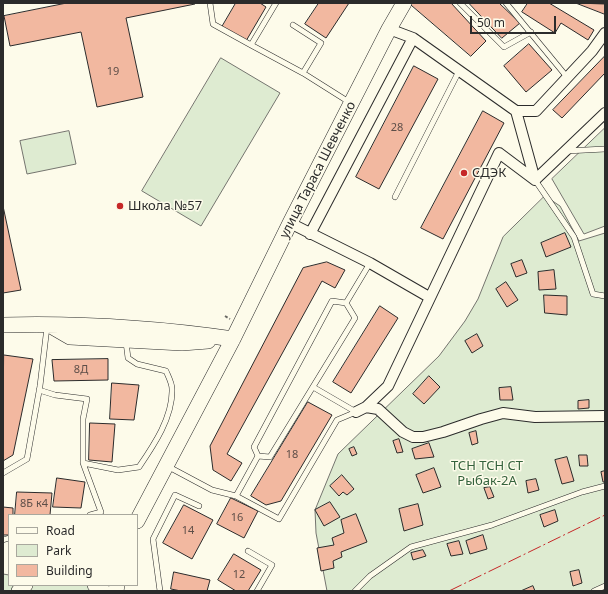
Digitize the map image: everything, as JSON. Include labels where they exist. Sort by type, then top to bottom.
[{"type":"street","name":"улица Тараса Шевченко","points":[[138,519],[233,339],[401,4]]},
{"type":"street","points":[[389,29],[413,38],[516,111],[536,111],[592,51],[605,33]]},
{"type":"street","points":[[310,234],[413,38]]},
{"type":"street","points":[[516,111],[535,180]]},
{"type":"street","points":[[535,180],[563,151],[605,113]]},
{"type":"street","points":[[356,412],[366,407],[388,386],[499,153],[535,180]]},
{"type":"street","points":[[290,223],[370,263],[430,297]]},
{"type":"street","points":[[3,325],[48,324],[184,332],[233,339]]},
{"type":"street","points":[[48,324],[70,337],[182,343],[233,339]]},
{"type":"street","points":[[366,407],[378,409],[403,432],[413,438],[443,432],[504,413],[535,417],[605,416]]},
{"type":"lane","points":[[210,3],[212,24],[303,73],[352,104]]},
{"type":"lane","points":[[251,45],[276,3]]},
{"type":"lane","points":[[460,3],[504,47],[531,32]]},
{"type":"lane","points":[[506,3],[567,77]]},
{"type":"lane","points":[[293,25],[321,43],[303,73]]},
{"type":"lane","points":[[395,196],[459,71]]},
{"type":"lane","points":[[563,151],[605,149]]},
{"type":"lane","points":[[535,180],[574,238],[593,294],[605,296]]},
{"type":"lane","points":[[346,303],[370,263]]},
{"type":"lane","points":[[258,456],[254,447],[332,301],[346,303]]},
{"type":"lane","points":[[258,456],[270,457],[355,318],[346,303]]},
{"type":"lane","points":[[3,473],[26,459],[39,390],[48,324]]},
{"type":"lane","points":[[82,463],[118,470],[139,467],[156,442],[163,425],[170,404],[172,388],[166,371],[137,364],[128,358],[126,341]]},
{"type":"lane","points":[[313,387],[356,412]]},
{"type":"lane","points":[[39,390],[55,395],[87,399],[83,419],[82,463],[101,512],[94,514]]},
{"type":"lane","points":[[167,466],[212,490],[236,496],[279,519],[337,420],[356,412]]},
{"type":"lane","points":[[236,496],[258,456]]},
{"type":"lane","points":[[355,591],[370,576],[411,547],[492,525],[582,492],[605,486]]},
{"type":"lane","points":[[160,591],[153,539],[175,495],[199,506]]},
{"type":"lane","points":[[248,551],[272,565],[257,591]]},
{"type":"lane","points":[[594,591],[605,586]]},
{"type":"green space","points":[[221,58],[280,93],[201,226],[142,191]]},
{"type":"green space","points":[[605,128],[605,226],[584,234],[552,179]]},
{"type":"green space","points":[[69,131],[76,164],[27,174],[20,141]]},
{"type":"green space","name":"ТСН ТСН СТ Рыбак-2А","points":[[545,196],[560,206],[579,241],[605,233],[605,591],[327,591],[316,533],[315,510],[338,454],[439,356],[465,321],[478,299],[503,237]]},
{"type":"green space","points":[[3,574],[8,575],[8,586],[101,586],[102,591],[3,591]]},
{"type":"building","points":[[67,3],[195,4],[126,18],[143,97],[97,107],[81,32],[10,46],[4,16]]},
{"type":"building","points":[[236,3],[260,3],[266,7],[246,41],[222,27]]},
{"type":"building","points":[[319,3],[349,3],[326,38],[305,24]]},
{"type":"building","points":[[409,3],[451,3],[486,41],[471,56]]},
{"type":"building","points":[[469,3],[499,3],[520,23],[502,38]]},
{"type":"building","points":[[528,3],[549,3],[594,30],[588,40],[561,23],[555,33],[522,12]]},
{"type":"building","points":[[576,3],[605,4],[605,14]]},
{"type":"building","points":[[529,44],[552,70],[526,92],[504,66]]},
{"type":"building","points":[[605,56],[605,73],[562,118],[553,110]]},
{"type":"building","points":[[414,66],[438,79],[379,189],[356,177]]},
{"type":"building","points":[[483,111],[504,123],[443,239],[421,228]]},
{"type":"building","points":[[3,206],[21,290],[3,293]]},
{"type":"building","points":[[565,233],[571,247],[546,257],[541,243]]},
{"type":"building","points":[[522,260],[527,273],[516,277],[511,264]]},
{"type":"building","points":[[327,262],[345,270],[335,288],[322,281],[227,454],[242,463],[231,481],[213,470],[210,446],[303,268]]},
{"type":"building","points":[[554,270],[556,289],[539,290],[538,272]]},
{"type":"building","points":[[506,282],[518,300],[507,307],[496,289]]},
{"type":"building","points":[[544,295],[567,296],[567,315],[545,313]]},
{"type":"building","points":[[380,306],[398,318],[351,393],[333,382]]},
{"type":"building","points":[[477,334],[483,346],[472,353],[465,341]]},
{"type":"building","points":[[4,355],[33,359],[13,455],[3,461]]},
{"type":"building","points":[[108,359],[108,380],[54,381],[52,360]]},
{"type":"building","points":[[429,376],[440,387],[424,404],[413,394]]},
{"type":"building","points":[[112,383],[139,385],[134,420],[110,419]]},
{"type":"building","points":[[511,387],[513,400],[500,400],[499,388]]},
{"type":"building","points":[[589,400],[589,408],[578,409],[578,401]]},
{"type":"building","points":[[308,402],[332,415],[281,501],[266,505],[251,496]]},
{"type":"building","points":[[90,423],[115,424],[112,462],[89,460]]},
{"type":"building","points":[[476,431],[478,443],[472,445],[469,433]]},
{"type":"building","points":[[399,439],[403,452],[397,453],[393,441]]},
{"type":"building","points":[[429,443],[434,457],[415,459],[412,449]]},
{"type":"building","points":[[354,447],[357,454],[352,456],[349,449]]},
{"type":"building","points":[[579,455],[587,455],[588,466],[580,466]]},
{"type":"building","points":[[567,457],[574,481],[562,484],[555,460]]},
{"type":"building","points":[[434,468],[441,487],[423,493],[416,475]]},
{"type":"building","points":[[605,471],[605,482],[603,482],[601,472]]},
{"type":"building","points":[[342,475],[354,489],[347,495],[343,492],[339,496],[330,486]]},
{"type":"building","points":[[57,478],[85,482],[81,508],[53,507]]},
{"type":"building","points":[[536,479],[539,490],[528,493],[526,481]]},
{"type":"building","points":[[490,487],[494,497],[488,499],[484,488]]},
{"type":"building","points":[[17,492],[52,493],[50,514],[15,514]]},
{"type":"building","points":[[231,498],[258,511],[244,538],[217,524]]},
{"type":"building","points":[[330,502],[340,517],[324,526],[315,510]]},
{"type":"building","points":[[418,504],[423,525],[404,531],[399,509]]},
{"type":"building","points":[[184,505],[213,520],[192,559],[163,543]]},
{"type":"building","points":[[3,507],[13,508],[13,514],[8,514],[8,535],[3,535]]},
{"type":"building","points":[[555,510],[558,521],[544,527],[540,515]]},
{"type":"building","points":[[356,514],[367,542],[341,552],[342,557],[333,561],[334,568],[321,571],[317,548],[334,545],[332,538],[344,533],[341,520]]},
{"type":"building","points":[[483,535],[487,549],[470,554],[466,541]]},
{"type":"building","points":[[459,541],[463,554],[451,556],[447,544]]},
{"type":"building","points":[[423,550],[426,556],[413,560],[411,553]]},
{"type":"building","points":[[234,554],[261,570],[248,591],[236,591],[218,580]]},
{"type":"building","points":[[579,570],[582,583],[573,586],[570,572]]},
{"type":"building","points":[[174,572],[210,580],[207,591],[181,591],[171,589]]},
{"type":"building","points":[[533,586],[535,591],[521,591]]},
{"type":"power","points":[[449,591],[605,515]]},
{"type":"place","name":"СДЭК","points":[[464,173]]},
{"type":"place","name":"Школа №57","points":[[120,206]]}]
